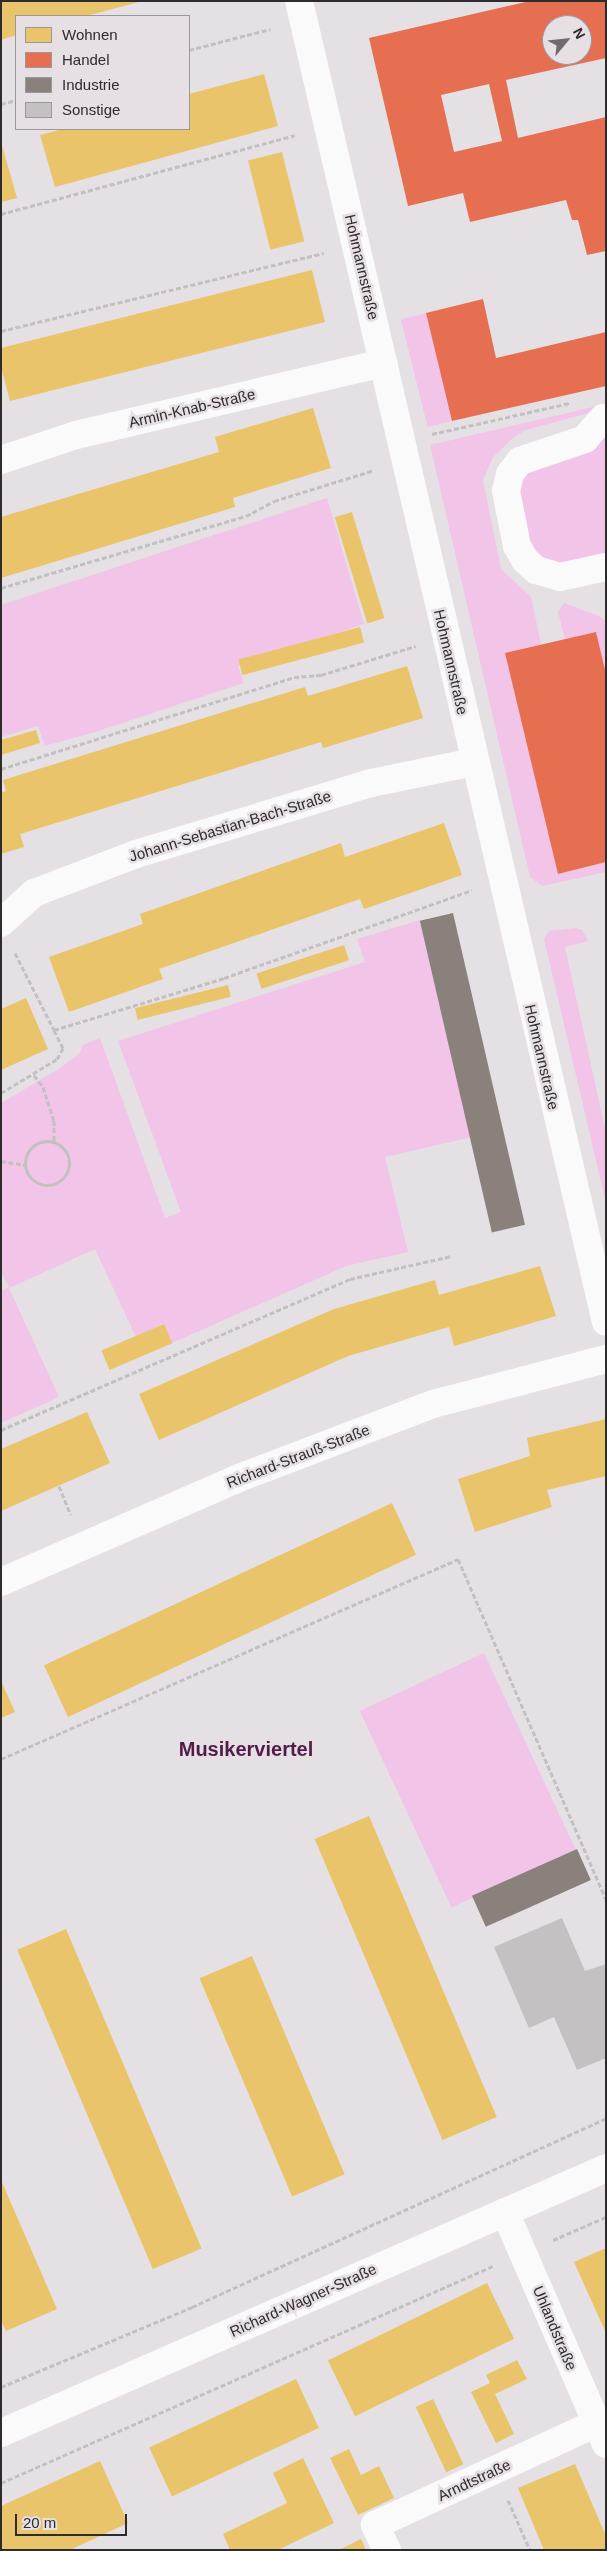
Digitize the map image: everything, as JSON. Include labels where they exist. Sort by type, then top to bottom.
[{"type":"street","name":"Hohmannstraße","points":[[302,11],[405,450],[474,762],[606,1322]]},
{"type":"street","name":"Armin-Knab-Straße","points":[[1,460],[76,435],[384,362]]},
{"type":"street","points":[[602,418],[585,438],[520,461],[510,474],[506,491],[517,546],[525,560],[536,570],[560,577],[606,567]]},
{"type":"street","name":"Johann-Sebastian-Bach-Straße","points":[[1,923],[34,893],[136,854],[371,783],[474,762]]},
{"type":"street","name":"Richard-Strauß-Straße","points":[[1,1582],[239,1478],[433,1404],[606,1359]]},
{"type":"street","name":"Richard-Wagner-Straße","points":[[1,2434],[606,2168]]},
{"type":"street","name":"Uhlandstraße","points":[[505,2212],[601,2434]]},
{"type":"street","name":"Arndtstraße","points":[[387,2550],[375,2525],[494,2470],[601,2434]]},
{"type":"path","points":[[190,50],[302,11]]},
{"type":"path","points":[[1,104],[15,100]]},
{"type":"path","points":[[1,214],[328,126]]},
{"type":"path","points":[[1,332],[357,245]]},
{"type":"path","points":[[1,588],[246,516],[274,502],[405,450],[577,401]]},
{"type":"path","points":[[1,769],[294,677],[321,675],[446,638]]},
{"type":"path","points":[[54,1030],[224,978],[394,920],[501,878]]},
{"type":"path","points":[[1,1093],[34,1075],[57,1059],[63,1048],[14,952]]},
{"type":"path","points":[[34,1075],[43,1087],[54,1120],[54,1142]]},
{"type":"path","points":[[42,1142],[54,1142],[64,1149],[69,1160],[62,1180],[53,1185],[41,1185],[32,1180],[25,1158],[31,1148],[42,1142]]},
{"type":"path","points":[[1,1161],[26,1165]]},
{"type":"path","points":[[1,1430],[350,1279],[452,1256]]},
{"type":"path","points":[[1,1759],[458,1559],[606,1900]]},
{"type":"path","points":[[1,2387],[192,2307],[606,2118]]},
{"type":"path","points":[[1,2482],[606,2217]]},
{"type":"path","points":[[494,2470],[530,2550]]},
{"type":"shaded area","points":[[426,313],[453,421],[428,427],[401,319]]},
{"type":"shaded area","points":[[606,404],[606,408],[526,430],[514,437],[493,457],[483,480],[501,569],[531,597],[541,644],[506,653],[559,874],[606,862],[606,872],[542,886],[530,877],[430,445]]},
{"type":"shaded area","points":[[606,432],[606,557],[561,568],[529,552],[515,482],[519,472]]},
{"type":"shaded area","points":[[327,498],[364,624],[238,666],[244,683],[95,732],[45,746],[38,726],[1,737],[1,605]]},
{"type":"shaded area","points":[[564,603],[601,617],[606,622],[606,674],[596,632],[565,639],[558,612]]},
{"type":"shaded area","points":[[420,920],[472,1137],[385,1157],[408,1252],[346,1266],[172,1343],[163,1324],[136,1337],[95,1249],[9,1288],[59,1397],[1,1423],[1,1291],[9,1287],[1,1272],[1,1103],[57,1070],[79,1054],[83,1045],[100,1038],[165,1218],[181,1212],[118,1041],[365,962],[357,939]]},
{"type":"shaded area","points":[[576,928],[582,930],[588,941],[565,947],[606,1133],[606,1203],[544,939],[549,931]]},
{"type":"shaded area","points":[[484,1653],[576,1850],[452,1908],[360,1711]]},
{"type":"building: Wohnen","points":[[1,1],[139,1],[90,15],[15,15],[15,35],[1,40]]},
{"type":"building: Wohnen","points":[[264,74],[278,126],[55,187],[40,135],[59,130],[190,130],[190,94]]},
{"type":"building: Wohnen","points":[[1,142],[17,198],[1,202]]},
{"type":"building: Wohnen","points":[[282,152],[304,241],[270,250],[248,160]]},
{"type":"building: Wohnen","points":[[312,270],[325,322],[10,401],[1,367],[1,348]]},
{"type":"building: Wohnen","points":[[313,408],[331,468],[233,498],[235,507],[1,578],[1,517],[219,452],[215,437]]},
{"type":"building: Wohnen","points":[[352,512],[384,618],[367,623],[335,517]]},
{"type":"building: Wohnen","points":[[360,627],[364,642],[242,675],[238,660]]},
{"type":"building: Wohnen","points":[[407,666],[423,718],[323,748],[321,742],[20,834],[24,847],[1,854],[1,793],[6,791],[3,780],[305,687],[308,696]]},
{"type":"building: Wohnen","points":[[36,730],[40,743],[1,755],[1,740]]},
{"type":"building: Wohnen","points":[[444,823],[462,875],[364,909],[360,899],[159,969],[163,979],[69,1012],[49,957],[143,924],[140,914],[341,843],[345,857]]},
{"type":"building: Wohnen","points":[[344,945],[349,960],[261,989],[257,973]]},
{"type":"building: Wohnen","points":[[228,985],[231,997],[138,1020],[135,1008]]},
{"type":"building: Wohnen","points":[[26,998],[48,1049],[1,1070],[1,1009]]},
{"type":"building: Wohnen","points":[[540,1266],[556,1316],[454,1346],[449,1327],[348,1356],[159,1440],[139,1394],[334,1309],[435,1280],[439,1295]]},
{"type":"building: Wohnen","points":[[164,1324],[172,1343],[110,1370],[101,1351]]},
{"type":"building: Wohnen","points":[[87,1412],[110,1463],[1,1511],[1,1449]]},
{"type":"building: Wohnen","points":[[606,1419],[606,1476],[547,1490],[552,1507],[475,1532],[458,1479],[530,1456],[527,1438]]},
{"type":"building: Wohnen","points":[[392,1503],[416,1555],[68,1717],[44,1665]]},
{"type":"building: Wohnen","points":[[1,1681],[15,1712],[1,1718]]},
{"type":"building: Wohnen","points":[[369,1816],[497,2117],[442,2140],[315,1839]]},
{"type":"building: Wohnen","points":[[66,1929],[202,2248],[153,2269],[17,1950]]},
{"type":"building: Wohnen","points":[[252,1956],[345,2174],[292,2196],[200,1978]]},
{"type":"building: Wohnen","points":[[1,2180],[57,2309],[6,2331],[1,2320]]},
{"type":"building: Wohnen","points":[[606,2248],[606,2333],[574,2262]]},
{"type":"building: Wohnen","points":[[487,2283],[514,2339],[355,2416],[328,2361]]},
{"type":"building: Wohnen","points":[[517,2360],[527,2379],[495,2394],[514,2434],[496,2443],[471,2392],[490,2383],[486,2375]]},
{"type":"building: Wohnen","points":[[296,2379],[319,2428],[172,2496],[149,2447]]},
{"type":"building: Wohnen","points":[[433,2399],[463,2464],[446,2472],[416,2407]]},
{"type":"building: Wohnen","points":[[349,2449],[361,2475],[379,2466],[394,2498],[358,2515],[330,2458]]},
{"type":"building: Wohnen","points":[[303,2458],[334,2523],[278,2550],[230,2550],[223,2534],[287,2503],[273,2473]]},
{"type":"building: Wohnen","points":[[100,2461],[128,2523],[70,2550],[1,2550],[1,2506]]},
{"type":"building: Wohnen","points":[[575,2464],[606,2536],[606,2550],[544,2550],[518,2488]]},
{"type":"building: Wohnen","points":[[361,2539],[366,2550],[339,2550]]},
{"type":"building: Handel","points":[[530,1],[606,1],[606,58],[592,61],[592,15],[542,15],[542,65],[574,65],[506,80],[518,138],[606,117],[606,251],[587,255],[578,220],[572,220],[566,200],[470,222],[463,193],[408,206],[369,38]],"holes":[[[489,84],[502,141],[454,152],[441,95]]]},
{"type":"building: Handel","points":[[483,299],[496,358],[606,332],[606,386],[452,421],[426,313]]},
{"type":"building: Handel","points":[[596,632],[606,674],[606,862],[558,874],[505,653]]},
{"type":"building: Industrie","points":[[453,913],[525,1225],[492,1232],[420,921]]},
{"type":"building: Industrie","points":[[577,1849],[591,1880],[486,1927],[472,1896]]},
{"type":"building: Sonstige","points":[[562,1918],[585,1971],[606,1964],[606,2058],[577,2070],[554,2017],[529,2028],[494,1947]]},
{"type":"district","name":"Musikerviertel","points":[[246,1749]]}]
